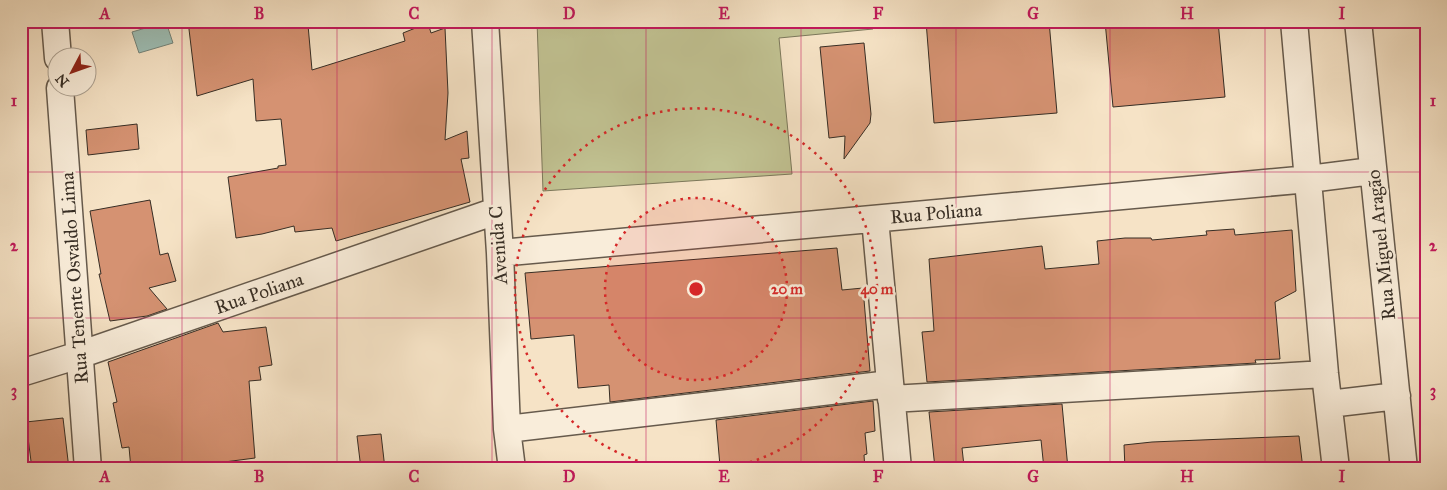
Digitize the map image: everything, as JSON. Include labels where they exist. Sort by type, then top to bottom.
[{"type":"street","points":[[56,21],[57,48]]},
{"type":"street","name":"Avenida C","points":[[485,21],[500,253],[507,429],[512,469]]},
{"type":"street","points":[[1294,21],[1325,374],[1336,469]]},
{"type":"street","name":"Rua Miguel Aragão","points":[[1358,21],[1404,469]]},
{"type":"street","name":"Rua Tenente Osvaldo Lima","points":[[61,98],[88,469]]},
{"type":"street","name":"Rua Poliana","points":[[500,253],[1372,171]]},
{"type":"street","name":"Rua Poliana","points":[[21,373],[79,355],[496,211]]},
{"type":"street","points":[[875,219],[898,469]]},
{"type":"street","points":[[507,429],[890,392],[1325,374]]},
{"type":"street","points":[[1329,404],[1397,396]]},
{"type":"green space","points":[[537,21],[872,21],[873,29],[779,38],[792,174],[543,191]]},
{"type":"water","points":[[166,22],[173,43],[139,53],[132,32]]},
{"type":"building","points":[[188,21],[278,21],[279,28],[308,25],[312,70],[405,41],[403,33],[428,23],[431,33],[445,28],[448,93],[445,140],[467,131],[469,158],[461,159],[470,202],[336,241],[332,228],[295,232],[294,226],[236,238],[228,177],[286,165],[281,119],[256,121],[253,79],[197,96]]},
{"type":"building","points":[[926,21],[1049,21],[1057,113],[934,123]]},
{"type":"building","points":[[1105,21],[1218,21],[1225,97],[1113,107]]},
{"type":"building","points":[[864,43],[871,114],[870,123],[844,159],[845,136],[829,138],[820,47]]},
{"type":"building","points":[[137,124],[139,149],[88,155],[86,130]]},
{"type":"building","points":[[150,200],[160,255],[168,253],[176,281],[149,288],[167,309],[147,316],[110,321],[99,274],[101,274],[90,211]]},
{"type":"building","points":[[1234,229],[1235,235],[1292,230],[1296,291],[1275,302],[1280,359],[1255,360],[1256,363],[927,382],[922,332],[934,331],[929,259],[1042,246],[1045,269],[1099,264],[1097,241],[1125,238],[1151,238],[1152,240],[1207,235],[1206,231]]},
{"type":"building","points":[[837,248],[842,290],[863,288],[870,371],[610,402],[609,385],[578,388],[574,335],[531,339],[525,273]]},
{"type":"building","points":[[218,323],[223,332],[266,327],[272,365],[259,367],[261,380],[249,381],[255,458],[171,469],[131,469],[129,447],[122,448],[113,403],[117,402],[108,362]]},
{"type":"building","points":[[873,401],[875,431],[865,433],[867,454],[864,455],[865,469],[759,469],[759,462],[720,466],[716,420]]},
{"type":"building","points":[[1062,404],[1068,469],[1044,469],[1041,440],[962,448],[964,466],[935,468],[929,412]]},
{"type":"building","points":[[63,418],[69,469],[32,469],[26,422]]},
{"type":"building","points":[[381,434],[385,469],[361,469],[357,436]]},
{"type":"building","points":[[1299,436],[1303,469],[1125,469],[1124,445],[1152,442]]}]
